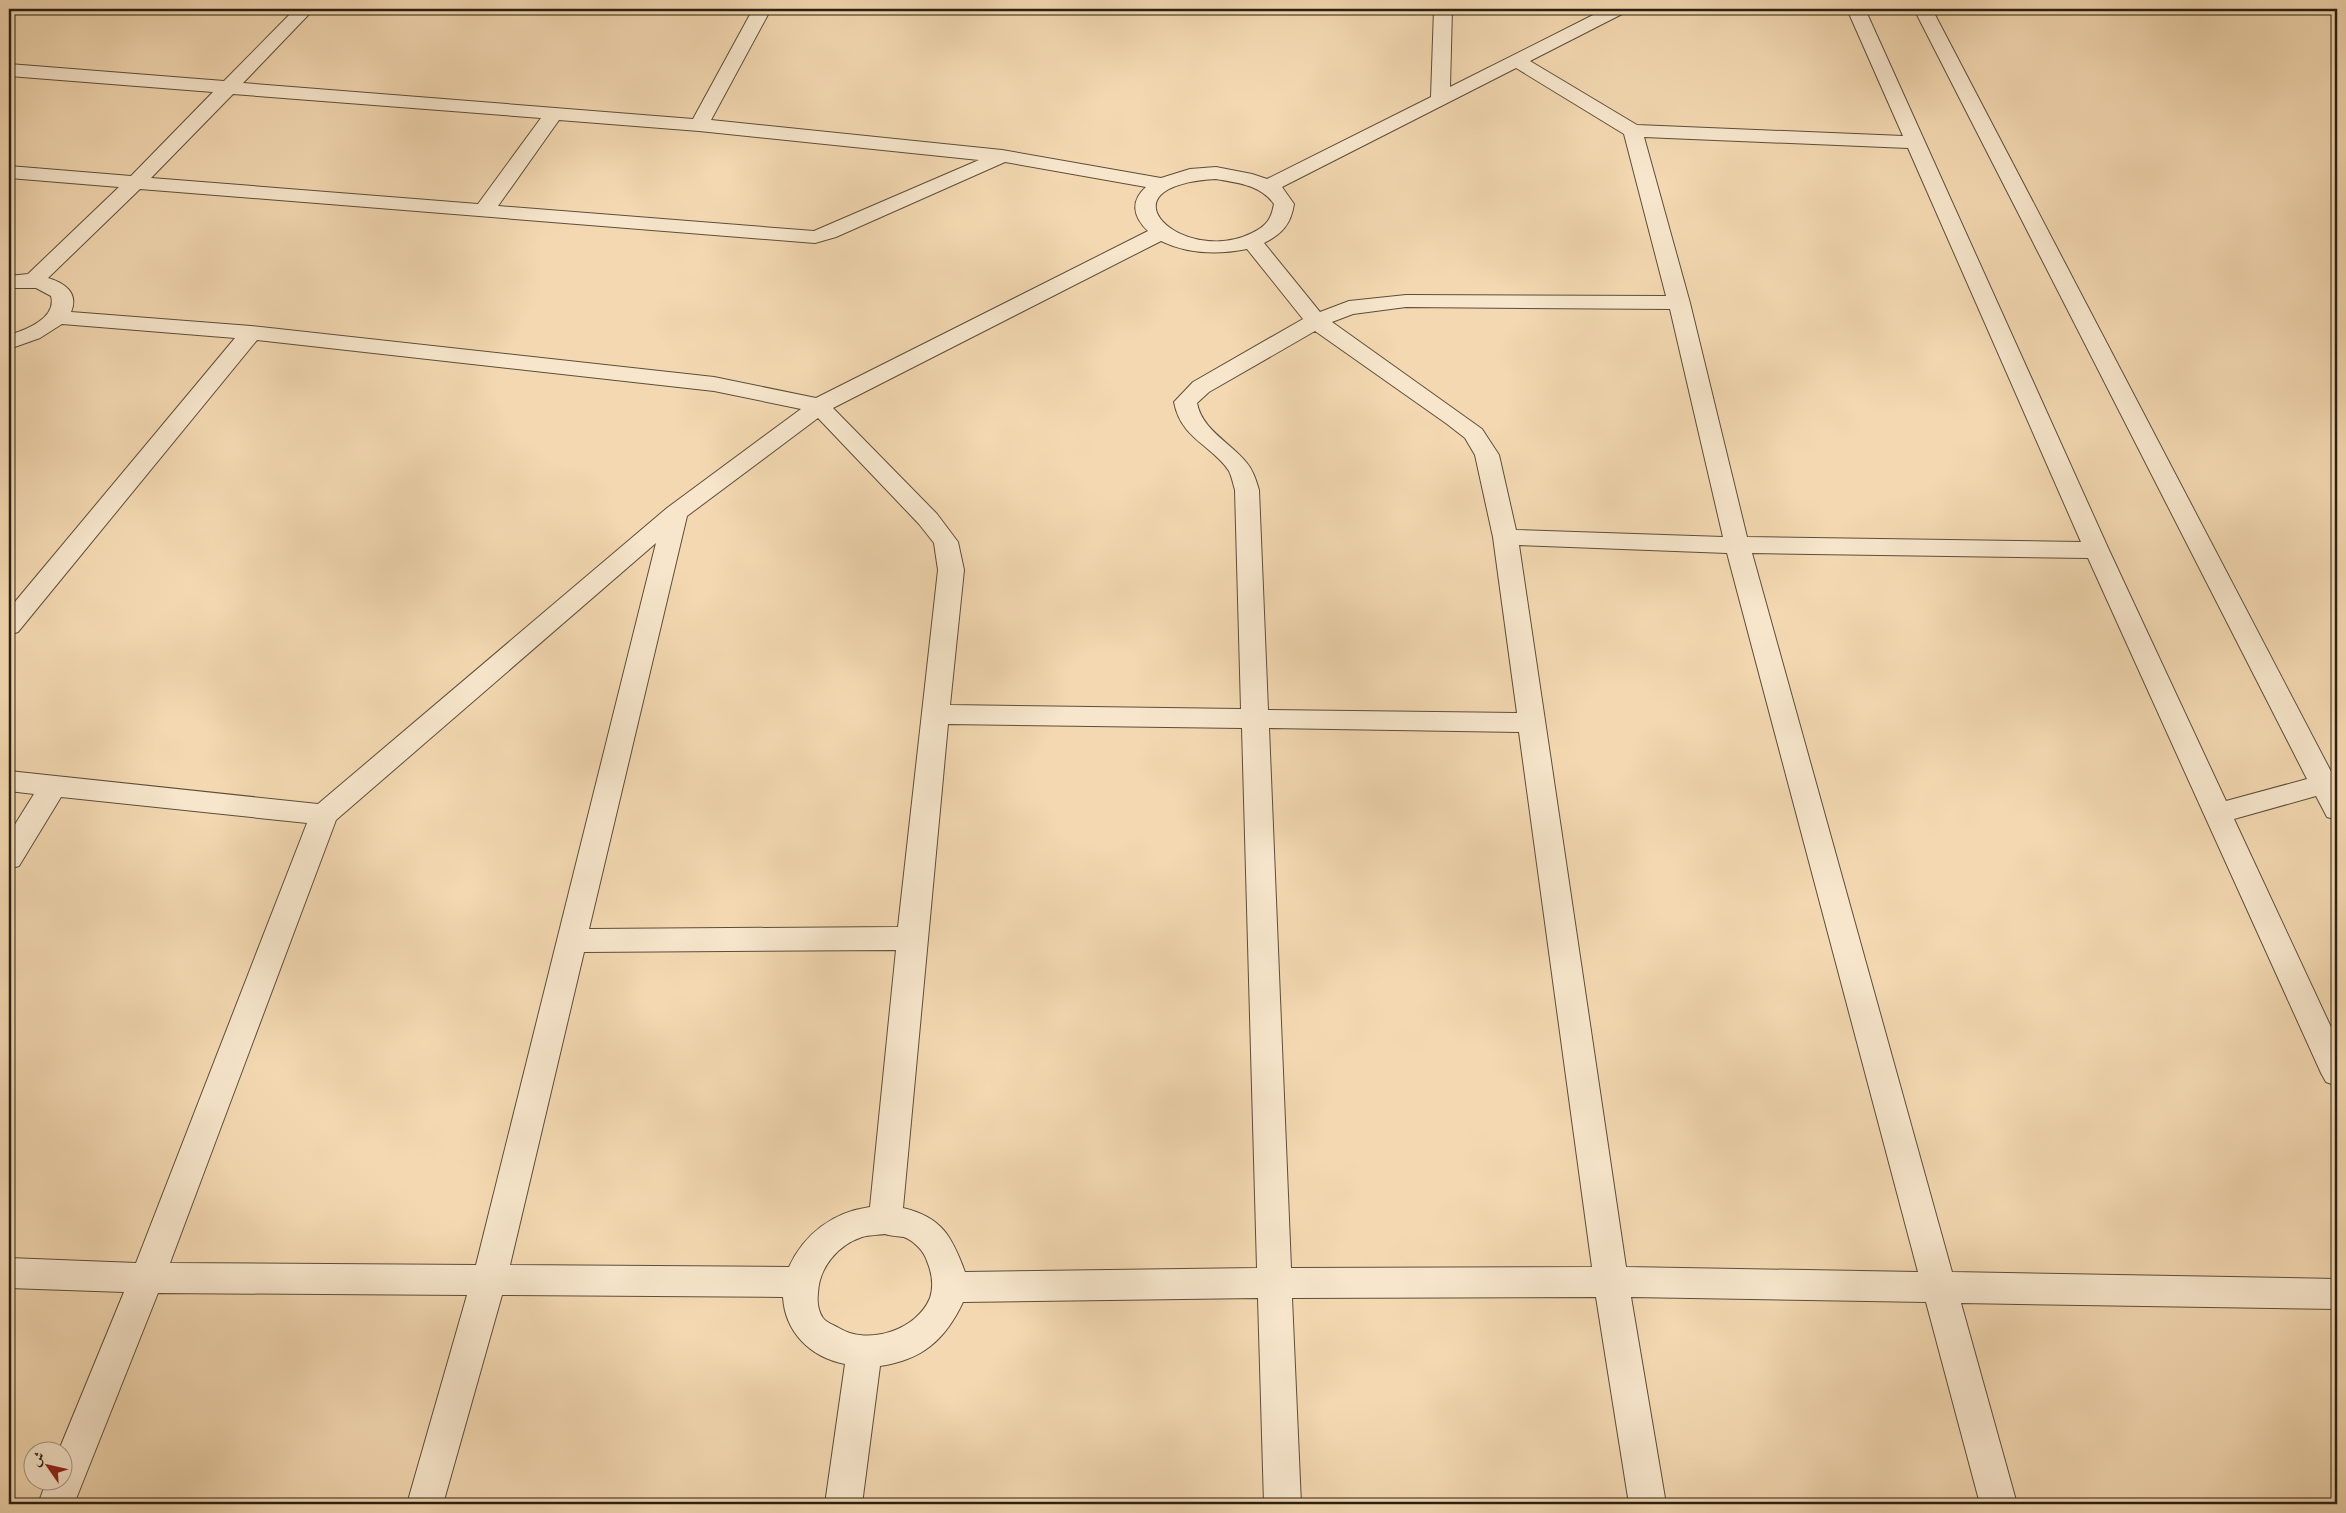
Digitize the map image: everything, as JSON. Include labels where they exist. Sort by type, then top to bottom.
[{"type":"street","points":[[33,281],[230,88],[305,9]]},
{"type":"street","points":[[699,125],[762,9]]},
{"type":"street","points":[[1440,98],[1443,9]]},
{"type":"street","points":[[1269,186],[1618,9]]},
{"type":"street","points":[[1856,9],[2097,550],[2337,1073]]},
{"type":"street","points":[[1923,9],[2337,810]]},
{"type":"street","points":[[1517,61],[1633,131],[1916,142]]},
{"type":"street","points":[[9,70],[699,125],[1002,156],[1163,184]]},
{"type":"street","points":[[484,211],[554,114]]},
{"type":"street","points":[[1633,131],[1679,303],[1737,545],[1998,1504]]},
{"type":"street","points":[[9,172],[815,237],[829,233],[1002,156]]},
{"type":"street","points":[[1197,174],[1236,174],[1269,186],[1279,195],[1285,205],[1285,215],[1279,226],[1252,242],[1214,247],[1193,245],[1160,233],[1150,224],[1145,213],[1145,202],[1163,184],[1197,174]]},
{"type":"street","points":[[56,1504],[147,1278],[324,815],[676,513],[819,406],[1160,233]]},
{"type":"street","points":[[1252,242],[1316,321],[1474,434],[1487,455],[1505,537],[1611,1282],[1647,1504]]},
{"type":"street","points":[[9,282],[33,281],[50,285],[61,293],[63,304],[57,317],[39,330],[9,342]]},
{"type":"street","points":[[1282,1504],[1247,490],[1240,470],[1226,452],[1192,422],[1185,411],[1185,402],[1202,387],[1316,321],[1349,308],[1406,301],[1679,303]]},
{"type":"street","points":[[57,317],[250,333],[714,384],[764,393],[819,406],[928,519],[946,542],[952,570],[912,938],[885,1220]]},
{"type":"street","points":[[9,626],[250,333]]},
{"type":"street","points":[[425,1504],[489,1280],[676,513]]},
{"type":"street","points":[[1505,537],[1737,545],[2097,550]]},
{"type":"street","points":[[937,714],[1531,724]]},
{"type":"street","points":[[9,781],[324,815]]},
{"type":"street","points":[[2218,814],[2324,784]]},
{"type":"street","points":[[9,858],[53,786]]},
{"type":"street","points":[[572,941],[912,938]]},
{"type":"street","points":[[885,1220],[912,1226],[934,1240],[948,1262],[950,1287],[941,1313],[921,1335],[894,1349],[864,1353],[835,1347],[812,1331],[801,1308],[800,1282],[810,1258],[830,1237],[856,1224],[885,1220]]},
{"type":"street","points":[[9,1273],[147,1278],[800,1282]]},
{"type":"street","points":[[950,1287],[1274,1283],[1611,1282],[2337,1294]]},
{"type":"street","points":[[843,1504],[864,1353]]}]
